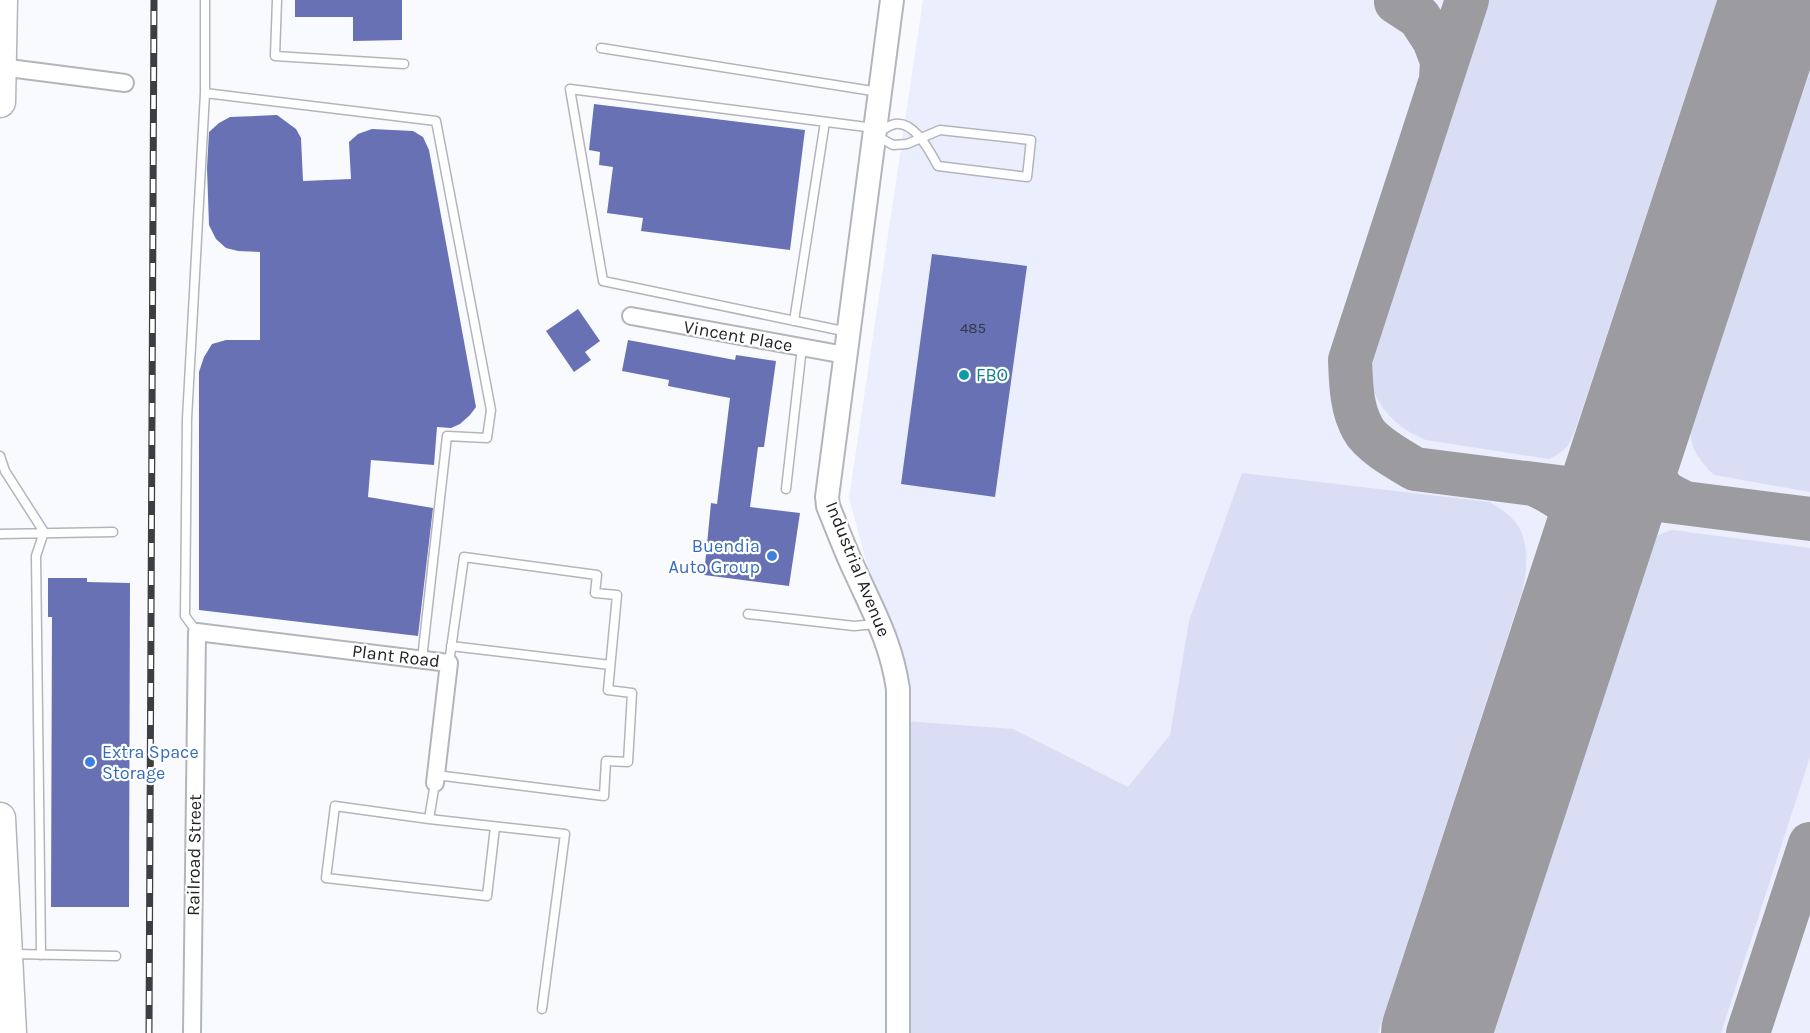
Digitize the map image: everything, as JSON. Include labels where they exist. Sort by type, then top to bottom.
[{"type":"highway","points":[[0,102],[2,0]]},
{"type":"highway","points":[[0,818],[11,1033]]},
{"type":"street","name":"Industrial Avenue","points":[[892,0],[827,497],[828,506],[854,569],[885,634],[895,666],[899,712],[898,1033]]},
{"type":"street","points":[[1,67],[126,83]]},
{"type":"street","name":"Vincent Place","points":[[631,316],[845,355]]},
{"type":"street","name":"Plant Road","points":[[197,632],[448,663],[435,779]]},
{"type":"street","name":"Railroad Street","points":[[192,1033],[197,632]]},
{"type":"lane","points":[[197,632],[185,616],[187,419],[205,93],[205,0]]},
{"type":"lane","points":[[277,0],[275,56],[404,64]]},
{"type":"lane","points":[[601,48],[880,92]]},
{"type":"lane","points":[[848,332],[603,281],[570,89],[825,122],[875,131],[893,145],[907,144],[921,137],[940,130],[1031,140],[1027,177],[938,166],[921,137],[908,126],[896,124],[875,131]]},
{"type":"lane","points":[[205,93],[436,121],[491,410],[487,438],[447,436],[422,660]]},
{"type":"lane","points":[[794,321],[825,122]]},
{"type":"lane","points":[[786,489],[802,347]]},
{"type":"lane","points":[[0,456],[5,471],[44,532]]},
{"type":"lane","points":[[41,955],[36,556],[44,532]]},
{"type":"lane","points":[[0,534],[112,532]]},
{"type":"lane","points":[[429,819],[435,779],[604,796],[606,761],[628,762],[632,693],[608,690],[617,595],[595,593],[597,575],[464,557],[448,663]]},
{"type":"lane","points":[[748,614],[854,626],[880,623]]},
{"type":"lane","points":[[451,646],[610,665]]},
{"type":"lane","points":[[495,827],[487,896],[326,878],[335,806],[565,834],[542,1009]]},
{"type":"lane","points":[[7,954],[116,956]]},
{"type":"shaded area","points":[[923,0],[1810,0],[1810,1033],[887,1033],[895,669],[849,498]]},
{"type":"shaded area","points":[[1488,0],[1717,0],[1577,425],[1568,446],[1549,459],[1426,440],[1416,436],[1399,425],[1385,411],[1375,393],[1370,377],[1370,359]]},
{"type":"shaded area","points":[[1810,72],[1810,492],[1714,475],[1703,463],[1693,446],[1690,424]]},
{"type":"shaded area","points":[[1242,473],[1490,502],[1513,519],[1519,527],[1526,550],[1523,589],[1378,1033],[908,1033],[905,721],[1013,729],[1128,787],[1170,735],[1189,621]]},
{"type":"shaded area","points":[[1672,530],[1810,548],[1810,757],[1721,1033],[1490,1033],[1648,547],[1658,535]]},
{"type":"building","points":[[295,0],[402,0],[402,40],[353,41],[353,17],[295,17]]},
{"type":"building","points":[[594,104],[805,130],[790,250],[641,231],[643,218],[607,213],[613,167],[599,165],[600,152],[589,150]]},
{"type":"building","points":[[277,115],[296,129],[301,138],[303,181],[351,179],[349,142],[358,134],[372,129],[413,131],[423,137],[429,150],[476,407],[460,424],[451,428],[437,427],[434,465],[371,460],[368,497],[433,508],[418,636],[199,610],[199,372],[212,344],[226,340],[260,340],[260,252],[226,248],[216,239],[209,225],[207,168],[209,132],[230,117]]},
{"type":"building","name":"FBO","points":[[932,254],[1027,266],[995,497],[901,484]]},
{"type":"building","points":[[578,309],[600,341],[585,352],[591,360],[574,372],[546,331]]},
{"type":"building","points":[[628,340],[735,360],[736,355],[776,361],[764,447],[758,447],[750,507],[800,513],[789,586],[704,575],[711,503],[717,504],[730,398],[668,386],[669,380],[622,371]]},
{"type":"building","name":"Extra Space Storage","points":[[48,578],[87,578],[87,582],[130,583],[129,907],[51,907],[52,617],[48,617]]},
{"type":"taxiway","points":[[1467,0],[1350,360],[1354,404],[1363,429],[1379,446],[1415,469],[1810,519]]},
{"type":"taxiway","points":[[1396,2],[1419,17],[1434,40],[1442,61],[1441,79]]},
{"type":"taxiway","points":[[1638,415],[1644,456],[1651,474],[1666,493],[1685,503]]},
{"type":"taxiway","points":[[1534,484],[1561,499],[1575,512],[1585,529],[1590,549],[1590,564]]},
{"type":"taxiway","points":[[1748,1033],[1810,844]]},
{"type":"runway","points":[[1436,1033],[1775,0]]},
{"type":"railway","points":[[149,1033],[154,0]]},
{"type":"place","name":"FBO","points":[[964,375]]},
{"type":"place","name":"Buendia Auto Group","points":[[772,556]]},
{"type":"place","name":"Extra Space Storage","points":[[90,762]]}]
